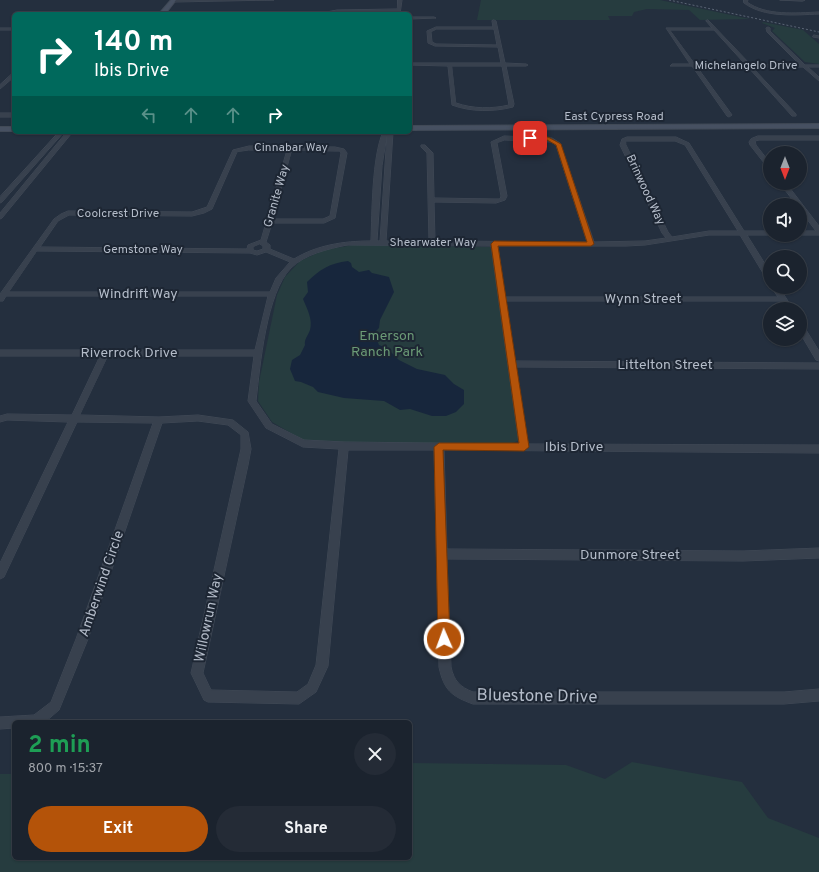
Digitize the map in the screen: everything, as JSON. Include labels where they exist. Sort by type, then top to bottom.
[{"type":"street","points":[[164,12],[174,0],[272,0]]},
{"type":"street","points":[[331,12],[398,12],[400,0]]},
{"type":"street","points":[[746,0],[745,2],[748,5],[770,11],[782,13],[819,13]]},
{"type":"street","points":[[782,0],[803,0]]},
{"type":"street","points":[[412,18],[434,18]]},
{"type":"street","points":[[708,21],[794,115]]},
{"type":"street","points":[[450,65],[454,104],[464,108],[494,108],[506,107],[512,104],[494,22]]},
{"type":"street","points":[[496,28],[438,28],[429,31],[430,43],[435,45],[500,46]]},
{"type":"street","points":[[768,28],[768,30],[819,80]]},
{"type":"street","points":[[0,29],[12,29]]},
{"type":"street","points":[[716,30],[666,29],[729,115]]},
{"type":"street","points":[[412,64],[526,65]]},
{"type":"street","name":"Michelangelo Drive","points":[[672,65],[819,66]]},
{"type":"street","points":[[0,88],[12,77]]},
{"type":"street","points":[[0,83],[6,83]]},
{"type":"street","points":[[0,115],[12,115]]},
{"type":"street","name":"East Cypress Road","points":[[412,129],[819,126]]},
{"type":"street","points":[[0,129],[12,129]]},
{"type":"street","name":"East Cypress Road","points":[[412,129],[819,130]]},
{"type":"street","points":[[0,201],[60,134]]},
{"type":"street","points":[[0,217],[68,134]]},
{"type":"street","points":[[374,243],[381,150],[384,134]]},
{"type":"street","points":[[384,243],[390,134]]},
{"type":"street","points":[[432,200],[502,200],[504,196],[494,142],[504,138],[552,140],[558,144],[591,244]]},
{"type":"street","points":[[763,158],[752,142],[758,138],[816,138],[819,144]]},
{"type":"street","name":"Brinwood Way","points":[[670,239],[665,233],[623,145],[624,140],[671,139],[684,142],[742,233]]},
{"type":"street","points":[[423,146],[430,153],[432,243]]},
{"type":"street","name":"Cinnabar Way","points":[[240,149],[290,148],[342,150],[344,153],[333,217],[324,221],[270,221]]},
{"type":"street","name":"Granite Way","points":[[263,243],[290,148]]},
{"type":"street","name":"Coolcrest Drive","points":[[2,296],[56,220],[63,215],[68,213],[192,214],[207,210],[210,208],[234,153],[240,149]]},
{"type":"street","points":[[788,190],[794,198]]},
{"type":"street","points":[[807,215],[819,232]]},
{"type":"street","points":[[807,233],[819,232]]},
{"type":"street","points":[[742,233],[763,267]]},
{"type":"street","name":"Shearwater Way","points":[[259,353],[276,283],[287,268],[302,257],[325,248],[347,243],[644,244],[709,234],[763,233]]},
{"type":"street","points":[[250,251],[249,248],[252,244],[263,243],[268,247],[266,250],[295,262]]},
{"type":"street","points":[[494,244],[524,447]]},
{"type":"street","name":"Gemstone Way","points":[[35,249],[250,251],[257,253],[266,250]]},
{"type":"street","name":"Windrift Way","points":[[2,296],[273,294]]},
{"type":"street","points":[[780,294],[785,302]]},
{"type":"street","name":"Wynn Street","points":[[502,299],[783,299]]},
{"type":"street","points":[[807,338],[819,358]]},
{"type":"street","name":"Riverrock Drive","points":[[0,353],[259,353]]},
{"type":"street","name":"Ibis Drive","points":[[259,353],[252,401],[269,426],[303,443],[344,446],[819,449]]},
{"type":"street","points":[[0,574],[105,354]]},
{"type":"street","name":"Littelton Street","points":[[512,364],[819,366]]},
{"type":"street","points":[[0,419],[7,417],[75,418]]},
{"type":"street","name":"Willowrun Way","points":[[75,418],[159,420],[198,418],[230,422],[245,434],[246,449],[243,465],[198,673],[208,696],[299,698],[312,688],[322,666],[344,446]]},
{"type":"street","name":"Amberwind Circle","points":[[37,720],[55,706],[82,639],[159,420]]},
{"type":"street","name":"Bluestone Drive","points":[[439,447],[445,667],[448,681],[459,693],[474,698],[784,698],[819,695]]},
{"type":"street","name":"Dunmore Street","points":[[442,554],[743,556],[819,553]]},
{"type":"street","points":[[0,723],[12,722]]},
{"type":"green space","points":[[481,0],[660,0],[750,19],[700,20],[689,10],[647,9],[634,12],[632,16],[608,16],[610,20],[477,20]]},
{"type":"green space","points":[[762,23],[803,30],[819,44],[819,64],[805,62],[772,31],[775,28]]},
{"type":"green space","name":"Emerson Ranch Park","points":[[353,245],[491,247],[520,440],[508,445],[303,440],[272,422],[258,401],[259,382],[277,295],[285,277],[300,261],[324,250]]},
{"type":"green space","points":[[632,762],[742,782],[768,818],[819,838],[819,872],[0,872],[0,774],[12,774],[12,860],[412,860],[412,763],[566,765],[605,779]]},
{"type":"water","points":[[348,261],[351,263],[352,267],[359,272],[369,270],[372,273],[389,277],[394,292],[380,320],[379,328],[374,333],[379,345],[387,348],[399,360],[417,369],[445,375],[454,384],[464,390],[464,404],[456,412],[446,416],[432,416],[410,409],[400,410],[384,401],[344,398],[318,392],[313,387],[295,381],[290,369],[292,360],[300,355],[311,326],[309,314],[303,299],[308,292],[307,282],[325,268],[336,263]]},
{"type":"railway","points":[[669,0],[819,32]]},
{"type":"route","points":[[444,639],[439,447],[524,447],[494,244],[591,244],[558,144],[556,141],[548,139],[530,138]]}]
